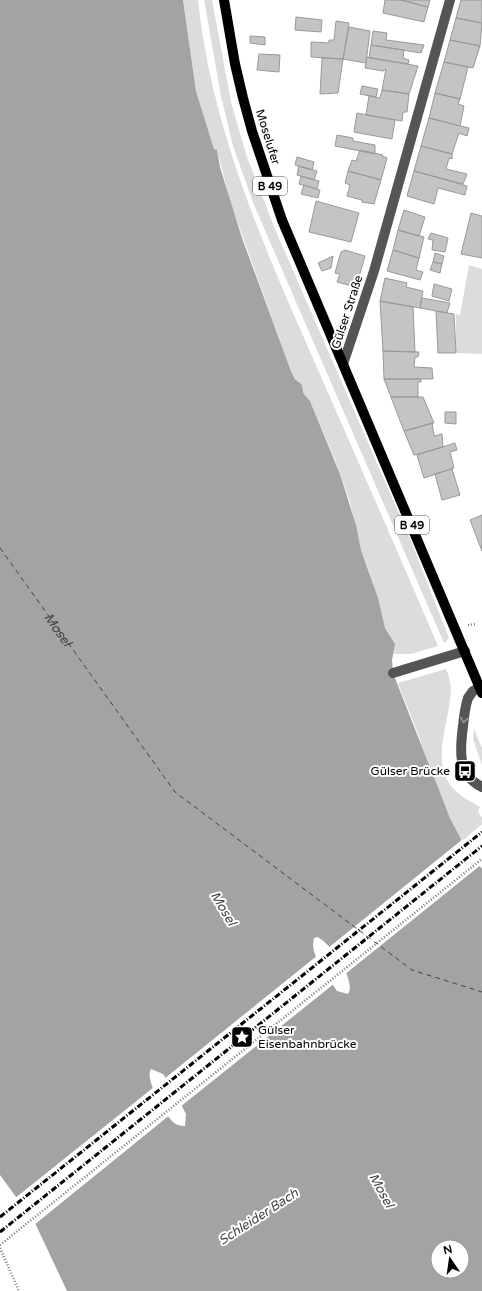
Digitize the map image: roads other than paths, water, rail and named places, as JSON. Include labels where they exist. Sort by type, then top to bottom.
[{"type":"main road","name":"Moselufer","points":[[224,0],[235,64],[252,131],[269,184],[282,220],[343,364]]},
{"type":"main road","name":"Gülser Straße","points":[[343,364],[481,690]]},
{"type":"street","name":"Gülser Straße","points":[[343,364],[374,271],[450,0]]},
{"type":"street","points":[[393,674],[465,650]]},
{"type":"street","name":"Gülser Straße","points":[[481,690],[470,694],[466,704],[460,752],[462,764],[468,775],[482,787]]},
{"type":"water","points":[[0,0],[183,0],[196,91],[214,149],[217,150],[220,167],[242,238],[291,371],[295,379],[302,385],[303,393],[310,401],[340,474],[356,525],[361,550],[378,598],[385,628],[395,644],[392,660],[393,673],[450,818],[462,841],[482,869],[482,1291],[67,1291],[35,1223],[0,1175]],"holes":[[[317,937],[329,946],[341,962],[346,972],[350,988],[348,994],[337,991],[320,966],[314,952],[313,945],[314,938]],[[151,1069],[163,1074],[174,1091],[186,1114],[185,1126],[174,1123],[165,1112],[156,1096],[150,1080]]]},
{"type":"railway","points":[[0,1217],[482,832]]},
{"type":"railway","points":[[0,1232],[482,846]]},
{"type":"place","name":"Gülser Brücke","points":[[465,771]]},
{"type":"place","name":"Gülser Eisenbahnbrücke","points":[[242,1037]]},
{"type":"water label","name":"Mosel","points":[[59,629]]},
{"type":"water label","name":"Mosel","points":[[224,908]]},
{"type":"water label","name":"Mosel","points":[[382,1190]]},
{"type":"water label","name":"Schleider Bach","points":[[258,1216]]}]
